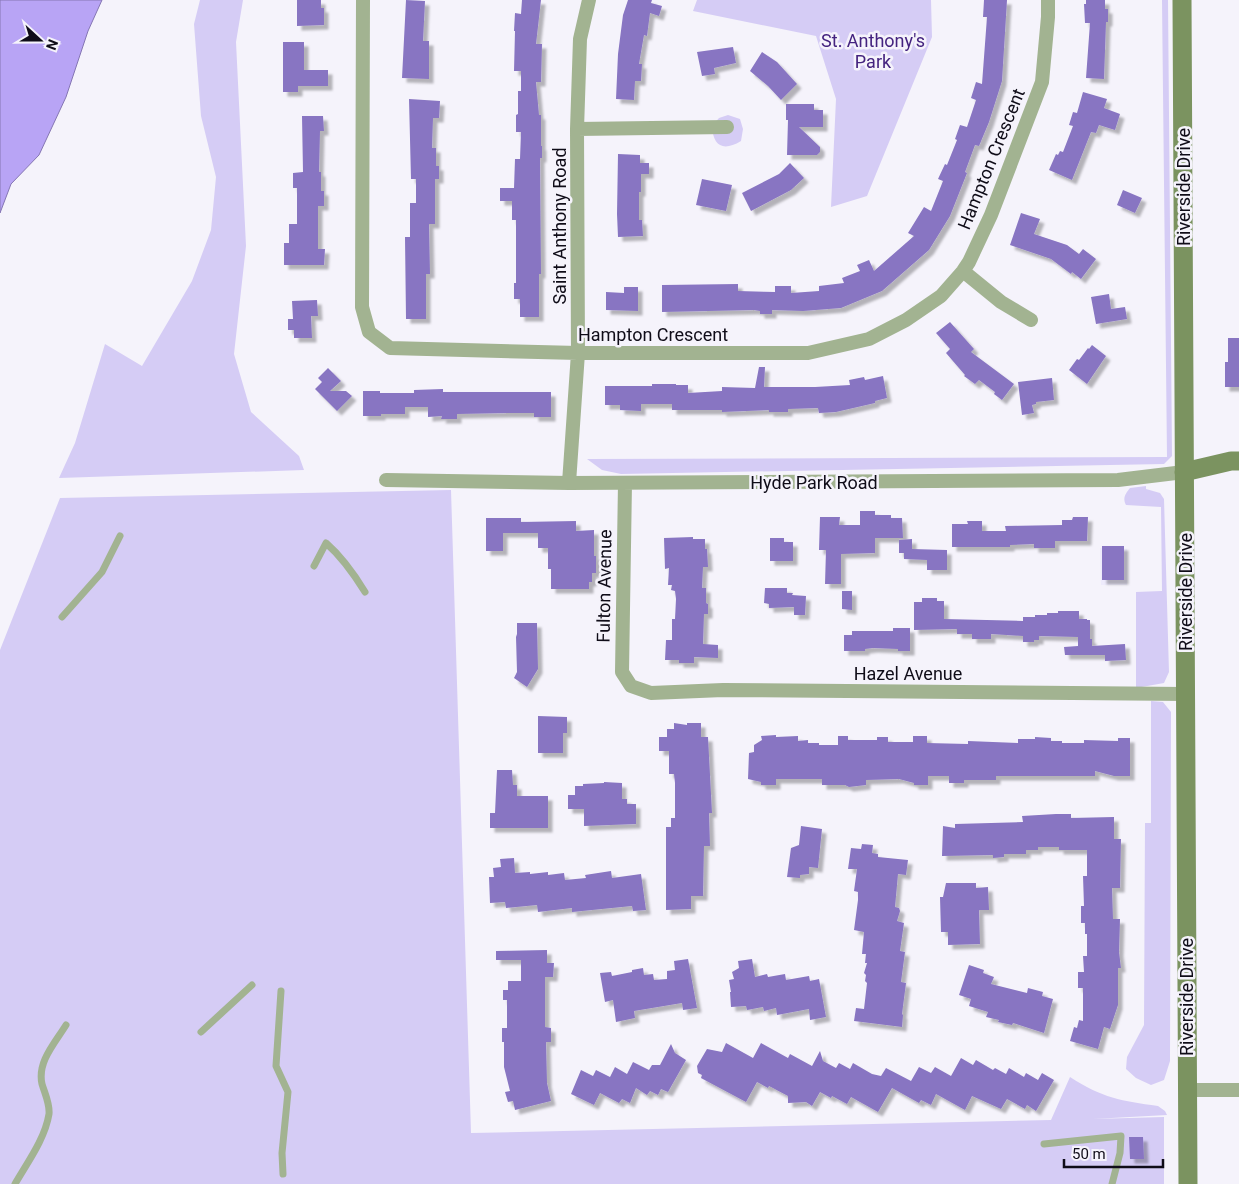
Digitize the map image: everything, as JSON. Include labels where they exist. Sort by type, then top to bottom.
[{"type":"main road","name":"Riverside Drive","points":[[1182,0],[1188,1184]]},
{"type":"main road","name":"Hyde Park Road","points":[[1184,472],[1231,461],[1239,461]]},
{"type":"street","name":"Hampton Crescent","points":[[363,0],[362,307],[370,332],[390,348],[578,352],[808,353],[869,339],[906,320],[941,296],[963,271],[991,215],[1042,82],[1048,0]]},
{"type":"street","name":"Saint Anthony Road","points":[[569,484],[578,352],[580,39],[589,0]]},
{"type":"street","points":[[578,129],[728,127]]},
{"type":"street","points":[[963,271],[1001,302],[1031,320]]},
{"type":"street","name":"Hyde Park Road","points":[[386,480],[569,484],[1118,480],[1184,472]]},
{"type":"street","name":"Fulton Avenue","points":[[625,483],[622,672],[631,686]]},
{"type":"street","name":"Hazel Avenue","points":[[631,686],[651,693],[723,690],[1185,694]]},
{"type":"street","points":[[1187,1090],[1239,1090]]},
{"type":"lane","points":[[62,617],[102,572],[120,536]]},
{"type":"lane","points":[[314,566],[326,542],[343,560],[365,592]]},
{"type":"lane","points":[[201,1032],[252,985]]},
{"type":"lane","points":[[281,991],[276,1066],[288,1092],[282,1153],[283,1174]]},
{"type":"lane","points":[[15,1184],[45,1128],[49,1107],[41,1080],[41,1070],[44,1061],[66,1025]]},
{"type":"lane","points":[[1044,1144],[1122,1136],[1120,1153],[1112,1184]]},
{"type":"shaded area","points":[[0,0],[102,0],[88,31],[66,97],[39,155],[11,184],[0,213]]},
{"type":"shaded area","points":[[1100,548],[1127,549],[1127,585],[1101,585]]},
{"type":"green space","points":[[200,0],[243,0],[236,42],[246,246],[234,354],[251,412],[299,456],[304,470],[59,478],[75,443],[105,344],[142,366],[192,281],[211,230],[216,177],[201,116],[194,24]]},
{"type":"green space","name":"St. Anthony's Park","points":[[697,0],[931,0],[932,37],[867,196],[831,207],[836,99],[816,36],[693,11]]},
{"type":"green space","points":[[1162,0],[1168,0],[1172,456],[1164,464],[621,474],[602,470],[587,459],[1167,457]]},
{"type":"green space","points":[[728,115],[740,119],[743,129],[741,141],[724,146],[720,145],[714,138],[712,126],[719,118]]},
{"type":"green space","points":[[1146,486],[1146,489],[1160,493],[1164,499],[1169,672],[1164,683],[1136,688],[1136,592],[1162,591],[1161,507],[1126,505],[1124,498],[1130,488]]},
{"type":"green space","points":[[451,490],[471,1133],[1051,1120],[1070,1077],[1102,1094],[1158,1106],[1165,1111],[1167,1115],[1093,1119],[1164,1117],[1164,1184],[0,1184],[0,650],[60,498]]},
{"type":"green space","points":[[1151,701],[1163,702],[1171,712],[1170,1061],[1164,1080],[1151,1085],[1136,1078],[1126,1069],[1127,1057],[1144,1025],[1145,823],[1151,823]]},
{"type":"building","points":[[297,0],[321,0],[321,8],[324,8],[324,25],[297,26]]},
{"type":"building","points":[[406,0],[425,1],[423,41],[429,41],[429,79],[402,78]]},
{"type":"building","points":[[522,0],[541,0],[536,44],[542,44],[541,82],[536,82],[539,115],[541,115],[542,146],[542,158],[540,158],[541,274],[539,274],[539,317],[520,317],[520,299],[514,299],[514,283],[516,283],[516,220],[512,220],[512,201],[500,201],[500,188],[514,188],[515,159],[520,159],[521,132],[516,132],[516,115],[518,114],[518,91],[521,91],[521,71],[514,71],[514,31],[515,13],[521,14]]},
{"type":"building","points":[[628,0],[652,0],[651,3],[662,6],[659,16],[650,13],[647,36],[644,35],[639,64],[642,64],[641,81],[635,81],[634,100],[616,99],[618,54],[623,15]]},
{"type":"building","points":[[984,0],[1007,0],[1002,81],[989,122],[979,146],[975,145],[965,172],[967,173],[950,216],[929,250],[882,291],[841,308],[803,311],[772,310],[772,314],[760,314],[760,311],[754,310],[662,312],[662,285],[738,284],[738,291],[775,292],[775,286],[791,286],[791,293],[819,291],[819,286],[844,283],[842,278],[860,271],[857,265],[869,260],[874,271],[914,236],[908,233],[924,207],[931,211],[943,181],[938,179],[945,164],[947,165],[957,140],[955,139],[960,125],[967,127],[976,100],[971,98],[976,82],[982,84],[987,17],[983,17]]},
{"type":"building","points":[[1086,0],[1105,0],[1105,9],[1108,9],[1104,79],[1086,78],[1090,23],[1085,23],[1084,4],[1086,4]]},
{"type":"building","points":[[283,42],[304,42],[304,70],[328,70],[328,86],[298,86],[298,92],[283,92]]},
{"type":"building","points":[[733,47],[736,63],[714,68],[715,74],[702,76],[697,52]]},
{"type":"building","points":[[762,52],[777,62],[797,84],[781,100],[750,71]]},
{"type":"building","points":[[1083,92],[1107,99],[1104,108],[1120,114],[1115,130],[1099,125],[1096,133],[1091,132],[1072,180],[1049,170],[1056,154],[1058,155],[1060,151],[1063,152],[1073,126],[1069,125],[1073,112],[1077,113]]},
{"type":"building","points":[[409,99],[440,101],[439,118],[433,118],[432,148],[436,148],[436,166],[439,166],[439,179],[435,179],[435,224],[429,224],[430,274],[426,274],[426,319],[406,319],[405,237],[410,237],[410,203],[416,203],[416,179],[411,179]]},
{"type":"building","points":[[786,104],[814,104],[814,110],[823,110],[823,127],[799,127],[820,147],[820,152],[817,155],[787,155],[788,120],[786,120]]},
{"type":"building","points":[[302,116],[323,116],[324,131],[320,131],[319,172],[321,172],[321,191],[324,191],[324,206],[318,206],[318,249],[325,249],[324,265],[284,265],[284,243],[289,243],[289,224],[297,224],[297,188],[293,188],[293,173],[303,172]]},
{"type":"building","points":[[618,154],[640,155],[640,163],[649,163],[649,174],[641,174],[641,192],[639,192],[639,220],[642,220],[643,236],[618,237]]},
{"type":"building","points":[[790,163],[804,178],[791,190],[751,211],[742,193],[779,174]]},
{"type":"building","points":[[702,179],[732,185],[726,211],[696,205]]},
{"type":"building","points":[[1123,190],[1142,198],[1135,213],[1117,205]]},
{"type":"building","points":[[1021,213],[1040,219],[1034,234],[1067,245],[1079,254],[1083,249],[1096,259],[1081,279],[1051,259],[1010,245]]},
{"type":"building","points":[[624,287],[638,287],[638,311],[606,310],[606,292],[624,293]]},
{"type":"building","points":[[1109,294],[1111,309],[1125,307],[1127,319],[1096,324],[1091,297]]},
{"type":"building","points":[[317,300],[318,316],[311,316],[312,338],[294,338],[294,330],[288,330],[288,319],[293,319],[292,301]]},
{"type":"building","points":[[950,322],[974,349],[971,352],[1014,384],[1002,400],[979,380],[975,384],[964,376],[946,353],[950,349],[936,333]]},
{"type":"building","points":[[1228,338],[1239,338],[1239,387],[1225,387],[1225,362],[1228,362]]},
{"type":"building","points":[[1092,345],[1106,356],[1087,384],[1069,370],[1077,359],[1079,360]]},
{"type":"building","points":[[759,367],[765,367],[764,387],[850,385],[849,380],[864,377],[865,380],[883,376],[887,398],[875,401],[875,403],[836,412],[819,413],[818,408],[788,409],[788,412],[769,412],[769,410],[722,412],[722,410],[672,410],[672,404],[641,404],[641,411],[620,410],[620,405],[605,405],[605,386],[688,385],[688,393],[722,391],[722,387],[755,388]]},
{"type":"building","points":[[328,368],[341,381],[330,391],[346,391],[352,396],[337,411],[315,389],[322,382],[318,378]]},
{"type":"building","points":[[1052,378],[1054,400],[1036,402],[1036,404],[1032,405],[1034,413],[1022,415],[1018,382]]},
{"type":"building","points":[[443,389],[443,392],[551,392],[551,417],[534,417],[534,413],[507,413],[457,414],[457,419],[441,419],[442,416],[428,417],[428,407],[405,407],[405,414],[363,416],[363,391],[414,393],[414,390]]},
{"type":"building","points":[[860,511],[875,511],[875,515],[891,515],[891,518],[902,518],[903,538],[875,538],[875,553],[841,554],[841,584],[825,584],[826,550],[819,550],[820,517],[840,517],[839,525],[860,525]]},
{"type":"building","points":[[1073,517],[1088,517],[1087,541],[1055,541],[1055,548],[1034,548],[1034,544],[1010,545],[1010,547],[952,547],[952,524],[968,524],[967,521],[982,521],[982,531],[1006,531],[1005,526],[1062,525],[1062,520],[1072,520]]},
{"type":"building","points":[[486,518],[521,518],[521,522],[576,521],[576,531],[594,530],[596,573],[592,573],[592,582],[589,582],[589,589],[551,589],[551,569],[548,569],[548,548],[538,548],[538,533],[503,533],[503,551],[486,551]]},
{"type":"building","points":[[693,537],[693,539],[705,539],[705,549],[707,549],[708,567],[703,567],[702,588],[706,588],[708,614],[704,614],[703,644],[718,645],[718,658],[694,657],[694,663],[679,663],[679,660],[665,660],[666,640],[672,640],[672,619],[675,619],[676,599],[675,591],[671,590],[672,585],[668,585],[669,568],[665,569],[664,538]]},
{"type":"building","points":[[770,538],[784,538],[784,542],[793,542],[793,561],[770,561]]},
{"type":"building","points":[[912,539],[912,549],[947,550],[947,570],[927,570],[927,560],[904,559],[904,553],[899,553],[899,540]]},
{"type":"building","points":[[1102,546],[1124,546],[1124,580],[1102,580]]},
{"type":"building","points":[[765,588],[787,588],[787,593],[806,596],[805,615],[794,615],[794,607],[769,608],[769,604],[764,603]]},
{"type":"building","points":[[842,591],[852,591],[852,610],[842,609]]},
{"type":"building","points":[[922,598],[937,598],[937,601],[944,601],[944,619],[1023,621],[1023,617],[1047,615],[1047,613],[1058,613],[1058,611],[1079,611],[1079,619],[1090,620],[1092,646],[1125,644],[1126,660],[1105,661],[1105,655],[1065,655],[1064,647],[1078,646],[1078,637],[1039,636],[1039,640],[1034,640],[1034,642],[1023,642],[1023,636],[991,634],[991,639],[972,639],[972,634],[957,634],[957,629],[914,630],[914,602],[922,602]]},
{"type":"building","points":[[517,623],[537,623],[538,669],[527,687],[514,678],[517,672]]},
{"type":"building","points":[[893,628],[910,628],[910,651],[873,648],[865,649],[865,651],[844,651],[844,635],[852,635],[852,631],[893,631]]},
{"type":"building","points":[[538,716],[567,717],[567,733],[563,733],[563,753],[538,753]]},
{"type":"building","points":[[674,723],[687,725],[687,723],[701,723],[701,737],[708,737],[712,813],[709,813],[710,846],[704,846],[703,896],[691,896],[691,909],[666,910],[666,827],[671,827],[671,818],[675,818],[675,783],[674,774],[669,774],[669,751],[659,751],[659,737],[667,737],[667,729],[674,729]]},
{"type":"building","points":[[776,735],[776,737],[798,736],[798,741],[808,740],[808,743],[819,743],[819,745],[838,745],[838,736],[848,736],[848,740],[877,740],[877,737],[888,737],[888,742],[913,742],[913,736],[927,736],[927,743],[968,744],[968,741],[1018,743],[1018,739],[1035,739],[1035,737],[1051,738],[1051,741],[1062,741],[1062,743],[1084,743],[1084,740],[1118,741],[1118,738],[1130,738],[1130,776],[1114,776],[1095,771],[1095,776],[996,776],[996,780],[964,780],[964,783],[949,783],[949,776],[928,776],[928,785],[914,785],[914,783],[899,779],[866,780],[866,785],[849,787],[845,785],[822,785],[822,779],[776,779],[776,785],[761,785],[761,782],[748,779],[749,753],[754,752],[754,745],[762,740],[761,736]]},
{"type":"building","points":[[497,770],[512,770],[513,785],[517,785],[517,796],[548,796],[548,828],[490,828],[490,813],[495,813]]},
{"type":"building","points":[[604,782],[622,783],[622,799],[627,799],[627,804],[636,804],[636,824],[584,826],[584,809],[568,809],[568,795],[575,795],[575,786]]},
{"type":"building","points":[[1071,814],[1071,818],[1114,817],[1114,839],[1121,839],[1120,888],[1112,888],[1113,919],[1120,919],[1119,952],[1121,968],[1118,968],[1118,1005],[1110,1029],[1104,1027],[1098,1049],[1070,1041],[1074,1027],[1077,1028],[1079,1020],[1083,1021],[1083,988],[1078,988],[1078,972],[1084,972],[1083,956],[1087,956],[1087,934],[1085,934],[1085,923],[1081,923],[1081,906],[1084,906],[1083,876],[1087,876],[1087,850],[1059,850],[1059,847],[1038,847],[1038,850],[1026,850],[1026,854],[1004,854],[1004,857],[993,858],[993,855],[942,856],[943,826],[955,828],[955,824],[1023,822],[1022,816]]},
{"type":"building","points":[[801,826],[822,829],[818,868],[809,867],[809,874],[800,875],[800,878],[787,877],[791,848],[799,845]]},
{"type":"building","points":[[862,844],[873,845],[872,853],[878,854],[878,857],[908,860],[906,875],[898,874],[895,907],[899,908],[900,911],[897,921],[904,923],[900,951],[905,952],[901,982],[906,983],[902,1027],[854,1021],[856,1008],[864,1009],[867,983],[864,973],[867,963],[865,963],[866,954],[862,954],[864,932],[854,930],[858,900],[858,892],[854,891],[857,869],[848,869],[851,848],[861,849]]},
{"type":"building","points":[[514,858],[515,873],[548,872],[548,875],[564,873],[565,880],[586,878],[585,875],[611,871],[612,878],[641,874],[646,910],[633,911],[632,906],[572,912],[572,908],[538,912],[537,905],[506,908],[505,902],[490,903],[489,877],[494,877],[493,868],[501,867],[500,859]]},
{"type":"building","points":[[946,883],[976,883],[976,888],[988,887],[989,910],[979,910],[980,944],[948,945],[948,932],[941,932],[940,897],[943,897]]},
{"type":"building","points":[[547,950],[547,963],[554,963],[553,977],[545,977],[545,1027],[551,1028],[551,1042],[546,1042],[547,1083],[551,1101],[515,1110],[513,1101],[508,1102],[505,1092],[510,1091],[504,1067],[504,1042],[502,1042],[502,1028],[507,1028],[507,1000],[503,1000],[503,990],[508,990],[508,981],[521,981],[521,960],[496,960],[496,951]]},
{"type":"building","points":[[688,959],[697,1008],[683,1010],[682,1003],[634,1011],[635,1018],[616,1022],[613,1000],[605,1002],[600,973],[611,972],[612,976],[643,968],[644,975],[653,974],[654,980],[667,979],[667,971],[675,970],[674,961]]},
{"type":"building","points":[[752,959],[755,977],[767,974],[768,977],[785,974],[786,980],[809,976],[810,981],[819,979],[826,1017],[810,1020],[809,1009],[777,1015],[776,1008],[764,1011],[763,1007],[747,1010],[746,1006],[731,1007],[729,980],[734,979],[732,972],[739,968],[738,961]]},
{"type":"building","points":[[969,965],[984,970],[983,973],[994,977],[991,984],[1027,993],[1028,988],[1043,992],[1042,996],[1053,999],[1044,1033],[1013,1023],[1012,1025],[998,1022],[999,1020],[986,1017],[988,1012],[969,1006],[971,999],[959,995]]},
{"type":"building","points":[[726,1043],[753,1058],[761,1043],[788,1058],[790,1054],[812,1066],[820,1051],[823,1061],[836,1068],[839,1063],[850,1069],[853,1063],[872,1074],[881,1076],[886,1068],[911,1081],[919,1067],[931,1073],[935,1067],[951,1076],[961,1058],[973,1065],[976,1060],[993,1070],[995,1068],[1006,1074],[1009,1068],[1024,1077],[1026,1073],[1038,1080],[1042,1073],[1054,1080],[1036,1111],[1027,1105],[1025,1109],[1007,1099],[1001,1109],[972,1096],[965,1110],[936,1094],[931,1105],[921,1100],[919,1103],[892,1088],[878,1112],[851,1097],[847,1104],[820,1092],[812,1106],[806,1102],[788,1103],[788,1096],[757,1082],[746,1102],[701,1078],[702,1075],[698,1073],[697,1066],[707,1049],[722,1052]]},
{"type":"building","points":[[671,1044],[675,1053],[686,1060],[668,1092],[661,1089],[658,1095],[650,1091],[647,1095],[636,1088],[630,1103],[622,1099],[619,1103],[600,1093],[594,1105],[571,1094],[581,1070],[593,1076],[596,1070],[610,1077],[615,1067],[627,1074],[633,1062],[649,1070],[652,1065],[660,1065]]},
{"type":"building","points":[[1129,1137],[1143,1137],[1144,1159],[1130,1159]]}]
